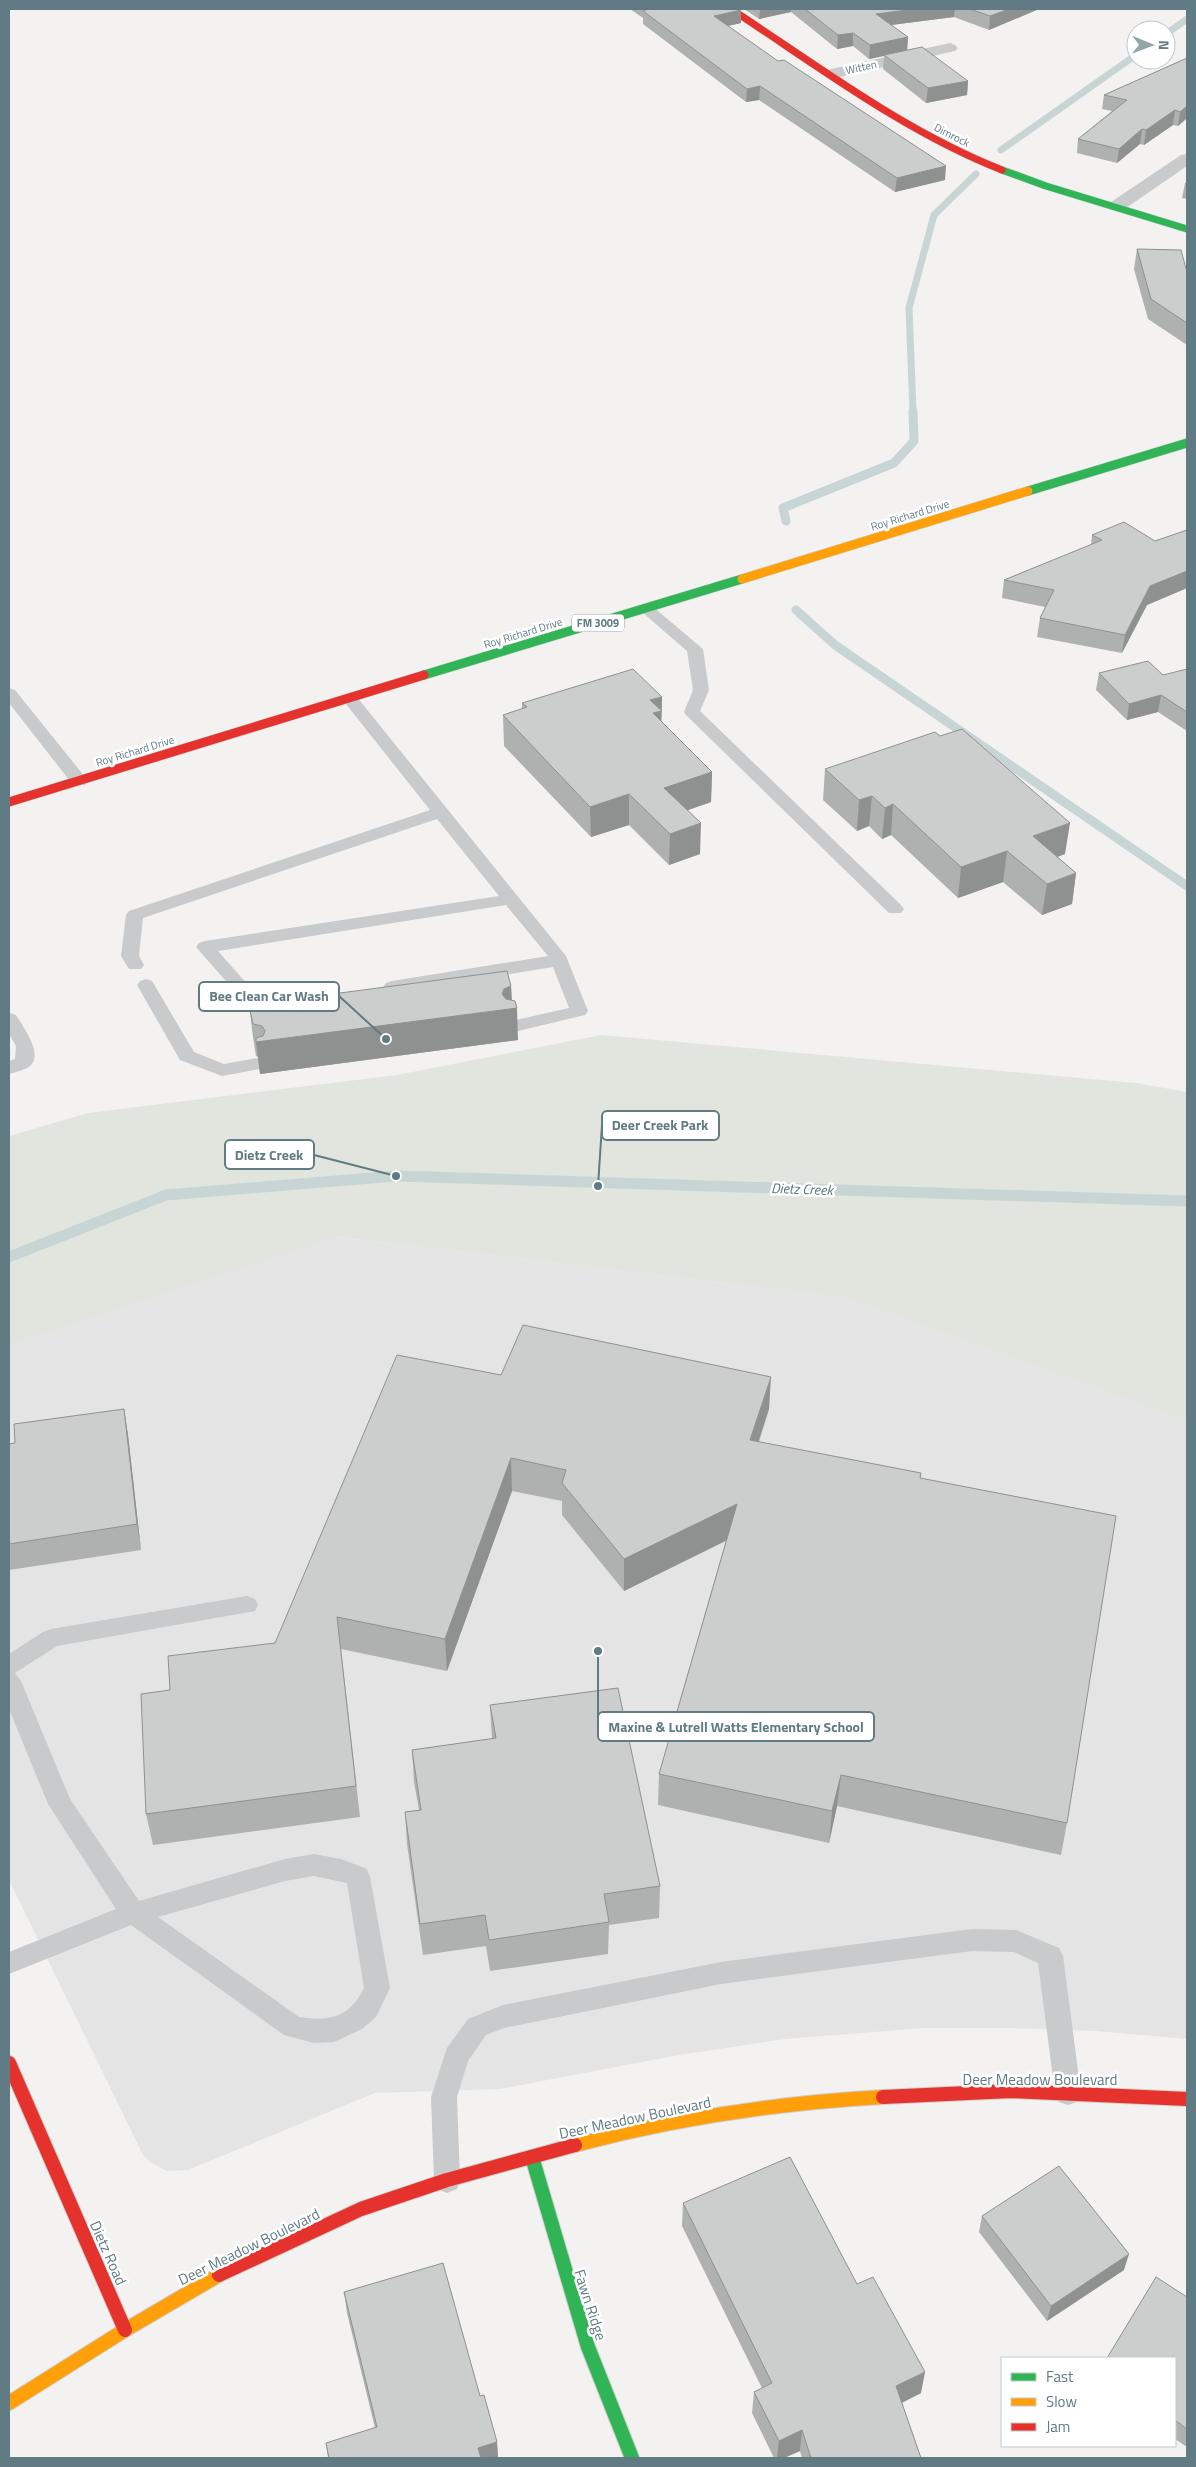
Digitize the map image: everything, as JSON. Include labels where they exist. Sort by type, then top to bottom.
[{"type":"street","name":"Dimrock","points":[[731,9],[928,137],[966,156],[1046,186],[1116,206],[1187,230]]},
{"type":"street","name":"Witten","points":[[832,74],[950,48]]},
{"type":"street","points":[[1116,206],[1187,159]]},
{"type":"street","name":"Roy Richard Drive","points":[[9,802],[1187,443]]},
{"type":"street","name":"Dietz Road","points":[[9,2063],[125,2330]]},
{"type":"street","name":"Deer Meadow Boulevard","points":[[125,2330],[220,2274],[361,2209],[447,2180],[595,2139],[698,2117],[841,2099],[1011,2091],[1187,2099]]},
{"type":"street","name":"Fawn Ridge","points":[[532,2157],[570,2299],[619,2431],[632,2458]]},
{"type":"street","points":[[9,2403],[125,2330]]},
{"type":"lane","points":[[647,609],[695,649],[701,690],[692,712],[896,909]]},
{"type":"lane","points":[[9,694],[79,781]]},
{"type":"lane","points":[[350,699],[560,960],[579,1011],[514,1026]]},
{"type":"lane","points":[[135,965],[130,956],[136,915],[440,812]]},
{"type":"lane","points":[[298,1002],[259,1008],[205,947],[511,899]]},
{"type":"lane","points":[[376,990],[560,960]]},
{"type":"lane","points":[[146,985],[187,1056],[222,1070],[258,1064]]},
{"type":"lane","points":[[9,1019],[25,1046],[24,1062],[9,1068]]},
{"type":"lane","points":[[9,1666],[51,1638],[247,1605]]},
{"type":"lane","points":[[9,1680],[60,1804],[133,1913],[293,2027],[314,2031],[334,2030],[353,2021],[367,2009],[378,1988],[358,1877],[341,1870],[314,1865],[285,1870],[133,1913],[9,1963]]},
{"type":"lane","points":[[447,2180],[444,2097],[456,2056],[477,2027],[503,2017],[720,1973],[972,1940],[1016,1941],[1050,1956],[1068,2093]]},
{"type":"shaded area","points":[[601,1035],[1136,1083],[1187,1092],[1187,1422],[845,1298],[338,1237],[9,1346],[9,1136],[88,1113],[397,1075]]},
{"type":"shaded area","points":[[337,1237],[845,1298],[1187,1422],[1187,2039],[1096,2031],[925,2028],[785,2039],[679,2055],[500,2089],[375,2093],[188,2170],[167,2171],[150,2162],[143,2155],[9,1880],[9,1346]]},
{"type":"building","points":[[649,9],[740,9],[714,16],[778,61],[784,60],[946,166],[897,178],[760,86],[747,89],[643,11]]},
{"type":"building","points":[[805,9],[915,9],[876,14],[908,37],[870,45],[853,33],[838,35]]},
{"type":"building","points":[[970,9],[1009,9],[990,16]]},
{"type":"building","points":[[922,47],[968,81],[928,88],[884,55]]},
{"type":"building","points":[[1187,58],[1187,106],[1180,112],[1175,110],[1146,130],[1142,129],[1119,149],[1078,139],[1127,100],[1104,95],[1160,70],[1176,70],[1176,63]]},
{"type":"building","points":[[1137,249],[1181,250],[1187,272],[1187,323],[1151,299]]},
{"type":"building","points":[[1124,522],[1155,541],[1187,530],[1187,571],[1150,586],[1125,635],[1040,618],[1054,590],[1004,580],[1102,540],[1092,535]]},
{"type":"building","points":[[1148,661],[1163,675],[1187,669],[1187,712],[1161,695],[1129,704],[1099,673]]},
{"type":"building","points":[[633,669],[662,697],[650,700],[662,711],[653,713],[712,772],[664,788],[701,823],[670,834],[629,794],[590,807],[503,715],[527,707],[522,703]]},
{"type":"building","points":[[962,729],[1070,823],[1033,836],[1076,873],[1047,884],[1007,851],[961,867],[893,804],[885,808],[872,796],[859,800],[825,769],[935,732],[940,736]]},
{"type":"building","points":[[507,971],[511,986],[504,989],[502,994],[506,999],[515,1001],[517,1008],[256,1042],[256,1038],[263,1036],[265,1031],[262,1026],[253,1024],[249,1005]]},
{"type":"building","points":[[523,1325],[771,1377],[750,1440],[921,1473],[920,1478],[1116,1516],[1067,1823],[841,1775],[832,1811],[659,1774],[737,1504],[624,1559],[562,1483],[566,1470],[511,1458],[445,1639],[337,1617],[356,1786],[146,1814],[141,1694],[170,1690],[168,1656],[275,1643],[397,1355],[501,1375]]},
{"type":"building","points":[[124,1409],[137,1524],[9,1544],[9,1444],[15,1443],[14,1424]]},
{"type":"building","points":[[618,1688],[660,1886],[604,1894],[609,1922],[489,1940],[485,1915],[420,1924],[405,1812],[421,1810],[412,1750],[496,1738],[490,1705]]},
{"type":"building","points":[[790,2157],[857,2284],[873,2277],[925,2372],[896,2386],[921,2458],[811,2458],[802,2430],[779,2441],[754,2392],[772,2383],[683,2203]]},
{"type":"building","points":[[1059,2166],[1129,2254],[1051,2306],[982,2216]]},
{"type":"building","points":[[443,2263],[480,2396],[484,2395],[497,2442],[478,2448],[481,2458],[329,2458],[326,2443],[377,2427],[344,2292]]},
{"type":"building","points":[[1156,2277],[1187,2297],[1187,2429],[1176,2421],[1176,2357],[1108,2357]]},
{"type":"waterway","points":[[1176,27],[1187,19]]},
{"type":"waterway","points":[[1001,150],[1126,62]]},
{"type":"waterway","points":[[913,412],[909,308],[934,215],[976,174]]},
{"type":"waterway","points":[[786,521],[783,508],[894,463],[914,441],[913,411]]},
{"type":"waterway","points":[[796,610],[835,645],[1187,886]]},
{"type":"waterway","name":"Dietz Creek","points":[[9,1257],[166,1195],[396,1176],[1187,1201]]},
{"type":"traffic: fast","points":[[1002,170],[1046,186],[1187,229]]},
{"type":"traffic: fast","points":[[1028,491],[1187,443]]},
{"type":"traffic: fast","points":[[424,675],[742,579]]},
{"type":"traffic: fast","points":[[532,2157],[588,2347],[632,2458]]},
{"type":"traffic: slow","points":[[742,579],[1028,491]]},
{"type":"traffic: slow","points":[[575,2145],[651,2126],[728,2112],[844,2099],[883,2097]]},
{"type":"traffic: slow","points":[[9,2403],[125,2330],[219,2275]]},
{"type":"traffic: jam","points":[[731,9],[928,137],[966,156],[1002,170]]},
{"type":"traffic: jam","points":[[9,802],[424,675]]},
{"type":"traffic: jam","points":[[9,2063],[125,2330]]},
{"type":"traffic: jam","points":[[883,2097],[1011,2091],[1187,2099]]},
{"type":"traffic: jam","points":[[219,2275],[361,2209],[447,2180],[575,2145]]},
{"type":"place","name":"Bee Clean Car Wash","points":[[386,1039]]},
{"type":"place","name":"Dietz Creek","points":[[396,1176]]},
{"type":"place","name":"Deer Creek Park","points":[[598,1186]]},
{"type":"place","name":"Maxine & Lutrell Watts Elementary School","points":[[598,1651]]}]
